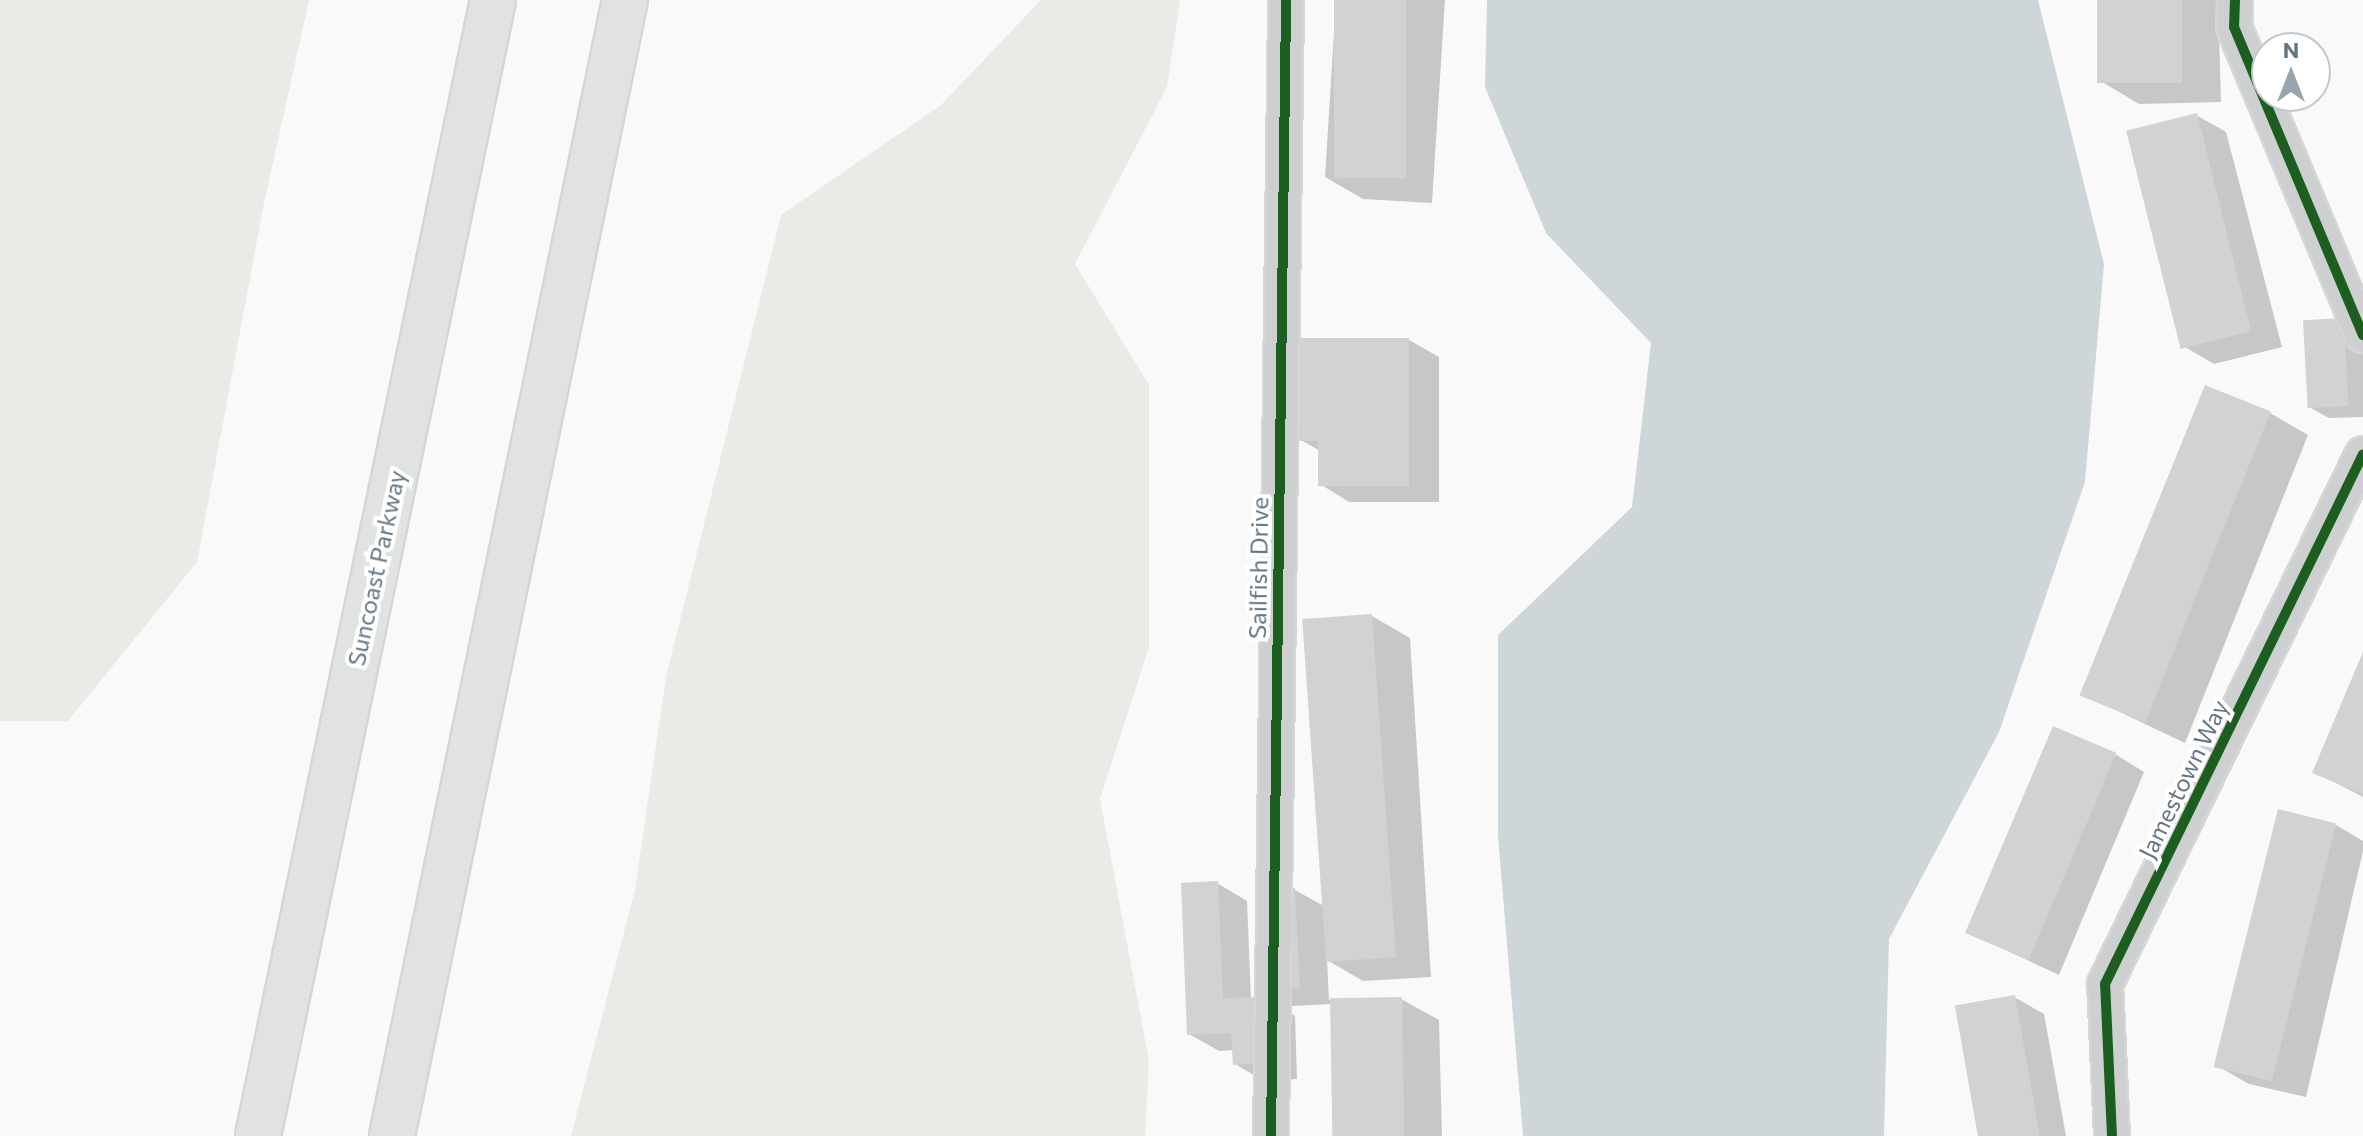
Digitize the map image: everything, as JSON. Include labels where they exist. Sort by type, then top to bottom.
[{"type":"highway","name":"Suncoast Parkway","points":[[258,1136],[493,0]]},
{"type":"highway","points":[[392,1136],[625,0]]},
{"type":"street","name":"Sailfish Drive","points":[[1271,1136],[1286,0]]},
{"type":"street","points":[[2235,0],[2234,27],[2363,335]]},
{"type":"street","name":"Jamestown Way","points":[[2112,1136],[2105,984],[2363,454]]},
{"type":"shaded area","points":[[0,0],[309,0],[264,203],[197,562],[68,721],[0,721]]},
{"type":"shaded area","points":[[1041,0],[1180,0],[1167,87],[1075,264],[1149,385],[1149,647],[1100,799],[1149,1061],[1145,1136],[571,1136],[635,890],[666,677],[781,215],[941,105]]},
{"type":"shaded area","points":[[1487,0],[2038,0],[2104,264],[2085,482],[1999,732],[1889,939],[1884,1136],[1523,1136],[1498,836],[1498,635],[1632,507],[1651,343],[1546,233],[1485,87]]},
{"type":"building","points":[[1334,0],[1406,0],[1406,178],[1334,178]]},
{"type":"building","points":[[2097,0],[2182,0],[2182,83],[2097,83]]},
{"type":"building","points":[[2197,113],[2251,331],[2181,349],[2126,131]]},
{"type":"building","points":[[2344,318],[2349,406],[2308,408],[2303,320]]},
{"type":"building","points":[[1299,338],[1409,338],[1409,486],[1318,486],[1318,441],[1299,441]]},
{"type":"building","points":[[2205,385],[2271,412],[2145,722],[2080,696]]},
{"type":"building","points":[[1372,614],[1396,957],[1326,962],[1302,619]]},
{"type":"building","points":[[2363,652],[2363,794],[2312,773]]},
{"type":"building","points":[[2053,726],[2117,753],[2029,960],[1965,933]]},
{"type":"building","points":[[2278,809],[2336,824],[2272,1082],[2214,1067]]},
{"type":"building","points":[[1218,881],[1223,998],[1262,997],[1257,889],[1295,888],[1300,988],[1265,989],[1268,1063],[1233,1065],[1231,1033],[1187,1035],[1181,883]]},
{"type":"building","points":[[2015,995],[2040,1136],[1978,1136],[1955,1006]]},
{"type":"building","points":[[1402,997],[1404,1136],[1332,1136],[1330,998]]},
{"type":"cycle path","points":[[1271,1136],[1286,0]]},
{"type":"cycle path","points":[[2235,0],[2234,27],[2363,335]]},
{"type":"cycle path","points":[[2112,1136],[2105,984],[2363,454]]}]
